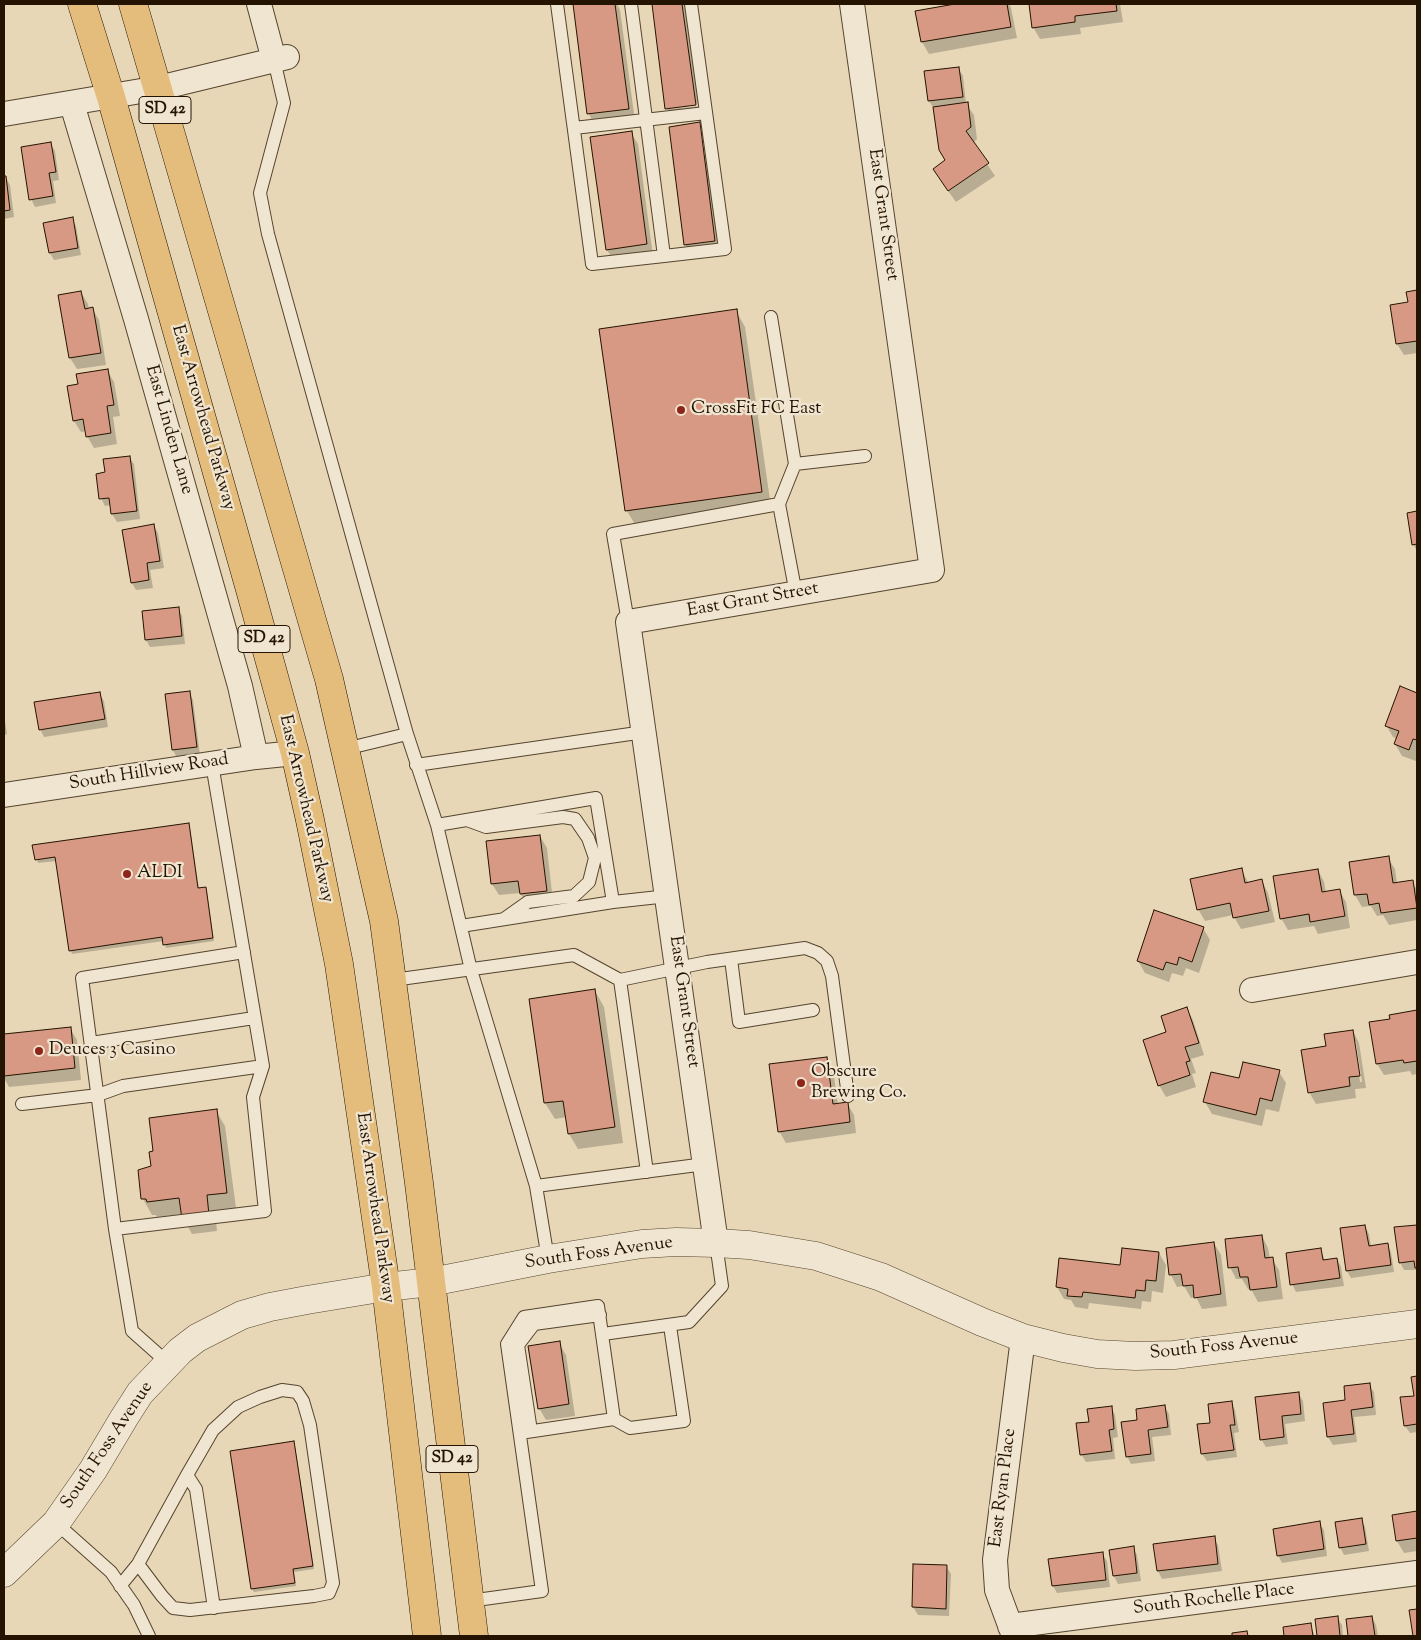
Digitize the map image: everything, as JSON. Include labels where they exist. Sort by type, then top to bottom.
[{"type":"main road","name":"East Arrowhead Parkway","points":[[82,4],[111,97],[295,753],[339,964],[386,1287],[427,1636]]},
{"type":"main road","name":"SD 42","points":[[133,4],[159,88],[329,679],[384,921],[393,980],[474,1636]]},
{"type":"street","points":[[4,114],[159,88],[280,59],[259,4]]},
{"type":"street","name":"East Grant Street","points":[[716,1242],[628,622],[932,570],[852,4]]},
{"type":"street","name":"East Linden Lane","points":[[72,104],[136,319],[240,686],[256,757]]},
{"type":"street","name":"South Hillview Road","points":[[4,795],[256,757],[295,753]]},
{"type":"street","points":[[1252,990],[1417,962]]},
{"type":"street","name":"South Foss Avenue","points":[[4,1573],[56,1523],[94,1470],[140,1393],[168,1362],[197,1338],[242,1315],[270,1308],[386,1287],[431,1282],[548,1259],[642,1244],[716,1242],[749,1244],[816,1256],[881,1277],[1022,1338],[1097,1354],[1135,1356],[1174,1355],[1417,1324]]},
{"type":"street","name":"East Ryan Place","points":[[1012,1631],[997,1590],[995,1560],[1022,1338]]},
{"type":"street","name":"South Rochelle Place","points":[[1012,1631],[1417,1573]]},
{"type":"lane","points":[[557,4],[592,264],[725,249],[691,4]]},
{"type":"lane","points":[[632,4],[664,256]]},
{"type":"lane","points":[[280,59],[284,103],[260,192],[268,234],[407,734],[437,825],[471,970],[536,1186],[548,1259]]},
{"type":"lane","points":[[574,128],[706,113]]},
{"type":"lane","points":[[771,317],[794,464],[779,504],[796,594]]},
{"type":"lane","points":[[794,464],[865,456]]},
{"type":"lane","points":[[628,622],[613,534],[779,504]]},
{"type":"lane","points":[[416,765],[644,732]]},
{"type":"lane","points":[[345,749],[407,734]]},
{"type":"lane","points":[[115,1229],[265,1211],[253,1097],[263,1066],[212,764]]},
{"type":"lane","points":[[437,825],[596,798],[614,902]]},
{"type":"lane","points":[[467,820],[486,827],[563,817],[575,819],[588,838],[595,858],[589,882],[574,896],[528,902],[504,919]]},
{"type":"lane","points":[[461,926],[614,902],[668,896]]},
{"type":"lane","points":[[393,980],[574,955],[620,980],[730,959],[805,948],[818,953],[827,962],[832,976],[848,1096]]},
{"type":"lane","points":[[168,1362],[132,1331],[115,1229],[82,978],[244,952]]},
{"type":"lane","points":[[730,959],[739,1022],[813,1010]]},
{"type":"lane","points":[[620,980],[647,1172]]},
{"type":"lane","points":[[91,1043],[254,1018]]},
{"type":"lane","points":[[22,1104],[98,1095],[123,1086],[263,1066]]},
{"type":"lane","points":[[536,1186],[705,1164]]},
{"type":"lane","points":[[603,1334],[690,1322],[722,1286],[716,1242]]},
{"type":"lane","points":[[469,1601],[542,1591],[526,1432],[507,1344],[524,1317],[598,1306],[614,1419]]},
{"type":"lane","points":[[526,1432],[614,1419],[630,1428],[684,1421],[670,1326]]},
{"type":"lane","points":[[120,1586],[138,1564],[213,1430],[238,1407],[260,1397],[282,1390],[297,1392],[304,1400],[310,1425],[332,1583],[329,1593],[214,1608],[190,1610],[173,1608],[138,1564]]},
{"type":"lane","points":[[187,1474],[196,1489],[214,1608]]},
{"type":"lane","points":[[56,1523],[110,1572],[134,1605],[149,1636]]},
{"type":"building","points":[[573,4],[615,4],[629,109],[587,114]]},
{"type":"building","points":[[652,4],[682,4],[696,105],[665,109]]},
{"type":"building","points":[[955,4],[1007,4],[1011,27],[921,42],[915,11]]},
{"type":"building","points":[[1029,4],[1116,4],[1117,11],[1075,16],[1075,22],[1032,28]]},
{"type":"building","points":[[959,67],[963,97],[928,101],[924,71]]},
{"type":"building","points":[[968,102],[971,127],[966,131],[989,163],[948,191],[933,169],[945,160],[939,150],[933,107]]},
{"type":"building","points":[[700,122],[715,241],[684,245],[669,127]]},
{"type":"building","points":[[632,131],[647,244],[606,250],[590,137]]},
{"type":"building","points":[[51,142],[56,172],[49,173],[53,196],[29,200],[21,147]]},
{"type":"building","points":[[4,176],[6,176],[10,210],[4,211]]},
{"type":"building","points":[[73,217],[78,248],[49,253],[43,223]]},
{"type":"building","points":[[1417,290],[1417,341],[1396,344],[1390,305],[1408,302],[1406,292]]},
{"type":"building","points":[[81,291],[85,309],[93,307],[101,353],[69,358],[58,295]]},
{"type":"building","name":"CrossFit FC East","points":[[737,309],[762,492],[625,511],[599,329]]},
{"type":"building","points":[[108,369],[114,405],[107,406],[111,433],[86,437],[83,419],[73,421],[67,386],[78,384],[76,374]]},
{"type":"building","points":[[130,456],[137,511],[111,514],[109,498],[99,499],[96,474],[105,472],[103,459]]},
{"type":"building","points":[[1417,511],[1417,544],[1412,545],[1407,513]]},
{"type":"building","points":[[154,524],[160,561],[147,563],[149,580],[131,583],[122,530]]},
{"type":"building","points":[[179,607],[182,636],[145,640],[142,611]]},
{"type":"building","points":[[1400,686],[1417,693],[1417,740],[1413,739],[1409,750],[1394,744],[1399,731],[1385,726]]},
{"type":"building","points":[[190,691],[197,747],[172,750],[165,694]]},
{"type":"building","points":[[100,692],[105,719],[39,730],[34,702]]},
{"type":"building","name":"ALDI","points":[[189,823],[198,888],[206,887],[213,938],[163,945],[162,937],[69,951],[55,857],[35,860],[32,845]]},
{"type":"building","points":[[540,835],[547,891],[520,894],[518,881],[491,884],[486,841]]},
{"type":"building","points":[[1389,856],[1393,883],[1413,880],[1417,908],[1381,913],[1379,903],[1369,905],[1367,894],[1354,895],[1349,862]]},
{"type":"building","points":[[1242,868],[1245,883],[1262,879],[1269,911],[1233,918],[1230,903],[1197,910],[1190,879]]},
{"type":"building","points":[[1318,869],[1322,892],[1340,889],[1345,916],[1310,922],[1309,914],[1280,919],[1273,876]]},
{"type":"building","points":[[1154,910],[1204,927],[1192,962],[1179,957],[1177,965],[1166,962],[1163,970],[1137,961]]},
{"type":"building","points":[[595,989],[615,1127],[568,1134],[563,1101],[544,1103],[529,999]]},
{"type":"building","points":[[1187,1007],[1199,1043],[1185,1047],[1190,1061],[1186,1062],[1190,1075],[1158,1086],[1143,1040],[1166,1032],[1161,1016]]},
{"type":"building","points":[[1417,1010],[1417,1061],[1404,1063],[1403,1060],[1376,1064],[1369,1022],[1390,1019],[1389,1015]]},
{"type":"building","name":"Deuces 3 Casino","points":[[71,1027],[75,1068],[4,1076],[4,1034]]},
{"type":"building","points":[[1353,1030],[1360,1076],[1349,1077],[1350,1086],[1308,1093],[1301,1050],[1326,1046],[1324,1034]]},
{"type":"building","name":"Obscure Brewing Co.","points":[[827,1057],[833,1104],[848,1102],[850,1122],[778,1132],[769,1064]]},
{"type":"building","points":[[1243,1062],[1280,1070],[1272,1101],[1260,1098],[1256,1115],[1203,1102],[1211,1072],[1239,1078]]},
{"type":"building","points":[[217,1109],[227,1193],[207,1195],[209,1215],[182,1219],[179,1198],[147,1202],[146,1199],[141,1199],[138,1170],[151,1166],[149,1152],[153,1151],[149,1118]]},
{"type":"building","points":[[1365,1225],[1369,1246],[1388,1243],[1391,1265],[1346,1271],[1340,1228]]},
{"type":"building","points":[[1417,1225],[1417,1268],[1415,1268],[1414,1261],[1399,1263],[1394,1227]]},
{"type":"building","points":[[1262,1235],[1265,1258],[1273,1257],[1277,1287],[1250,1290],[1248,1277],[1240,1277],[1238,1267],[1228,1268],[1225,1239]]},
{"type":"building","points":[[1214,1242],[1221,1294],[1194,1298],[1193,1285],[1183,1286],[1181,1274],[1169,1275],[1166,1248]]},
{"type":"building","points":[[1122,1248],[1159,1252],[1156,1281],[1146,1280],[1145,1291],[1136,1290],[1135,1298],[1083,1292],[1082,1297],[1067,1296],[1068,1289],[1056,1287],[1059,1258],[1120,1265]]},
{"type":"building","points":[[1321,1248],[1323,1260],[1337,1258],[1340,1278],[1290,1285],[1286,1253]]},
{"type":"building","points":[[560,1341],[569,1404],[538,1409],[528,1346]]},
{"type":"building","points":[[1417,1376],[1417,1424],[1404,1426],[1400,1397],[1414,1396],[1411,1377]]},
{"type":"building","points":[[1370,1383],[1373,1407],[1351,1410],[1354,1434],[1327,1437],[1323,1403],[1345,1400],[1344,1386]]},
{"type":"building","points":[[1299,1392],[1301,1414],[1282,1416],[1284,1437],[1260,1440],[1255,1397]]},
{"type":"building","points":[[1232,1401],[1235,1425],[1230,1425],[1234,1450],[1201,1454],[1197,1424],[1210,1423],[1208,1404]]},
{"type":"building","points":[[1165,1405],[1168,1427],[1148,1430],[1151,1454],[1126,1457],[1121,1422],[1137,1420],[1136,1409]]},
{"type":"building","points":[[1112,1406],[1114,1429],[1109,1430],[1112,1451],[1080,1455],[1076,1423],[1089,1422],[1087,1409]]},
{"type":"building","points":[[294,1441],[313,1566],[293,1569],[295,1583],[251,1589],[230,1451]]},
{"type":"building","points":[[1417,1511],[1417,1538],[1396,1541],[1392,1515]]},
{"type":"building","points":[[1362,1518],[1366,1544],[1339,1548],[1335,1522]]},
{"type":"building","points":[[1320,1521],[1324,1549],[1277,1556],[1273,1529]]},
{"type":"building","points":[[1215,1536],[1218,1564],[1157,1571],[1153,1544]]},
{"type":"building","points":[[1134,1546],[1137,1573],[1113,1576],[1109,1550]]},
{"type":"building","points":[[1103,1552],[1106,1580],[1052,1586],[1048,1559]]},
{"type":"building","points":[[913,1564],[947,1565],[946,1609],[912,1607]]},
{"type":"building","points":[[1417,1609],[1417,1636],[1413,1636],[1409,1610]]},
{"type":"building","points":[[1338,1616],[1340,1636],[1317,1636],[1315,1619]]},
{"type":"building","points":[[1372,1616],[1375,1636],[1348,1636],[1346,1619]]},
{"type":"building","points":[[1311,1623],[1313,1636],[1284,1636],[1283,1627]]},
{"type":"building","points":[[1247,1631],[1248,1636],[1232,1636],[1232,1633]]},
{"type":"place","name":"CrossFit FC East","points":[[681,410]]},
{"type":"place","name":"ALDI","points":[[127,874]]},
{"type":"place","name":"Deuces 3 Casino","points":[[39,1051]]},
{"type":"place","name":"Obscure Brewing Co.","points":[[801,1083]]}]
